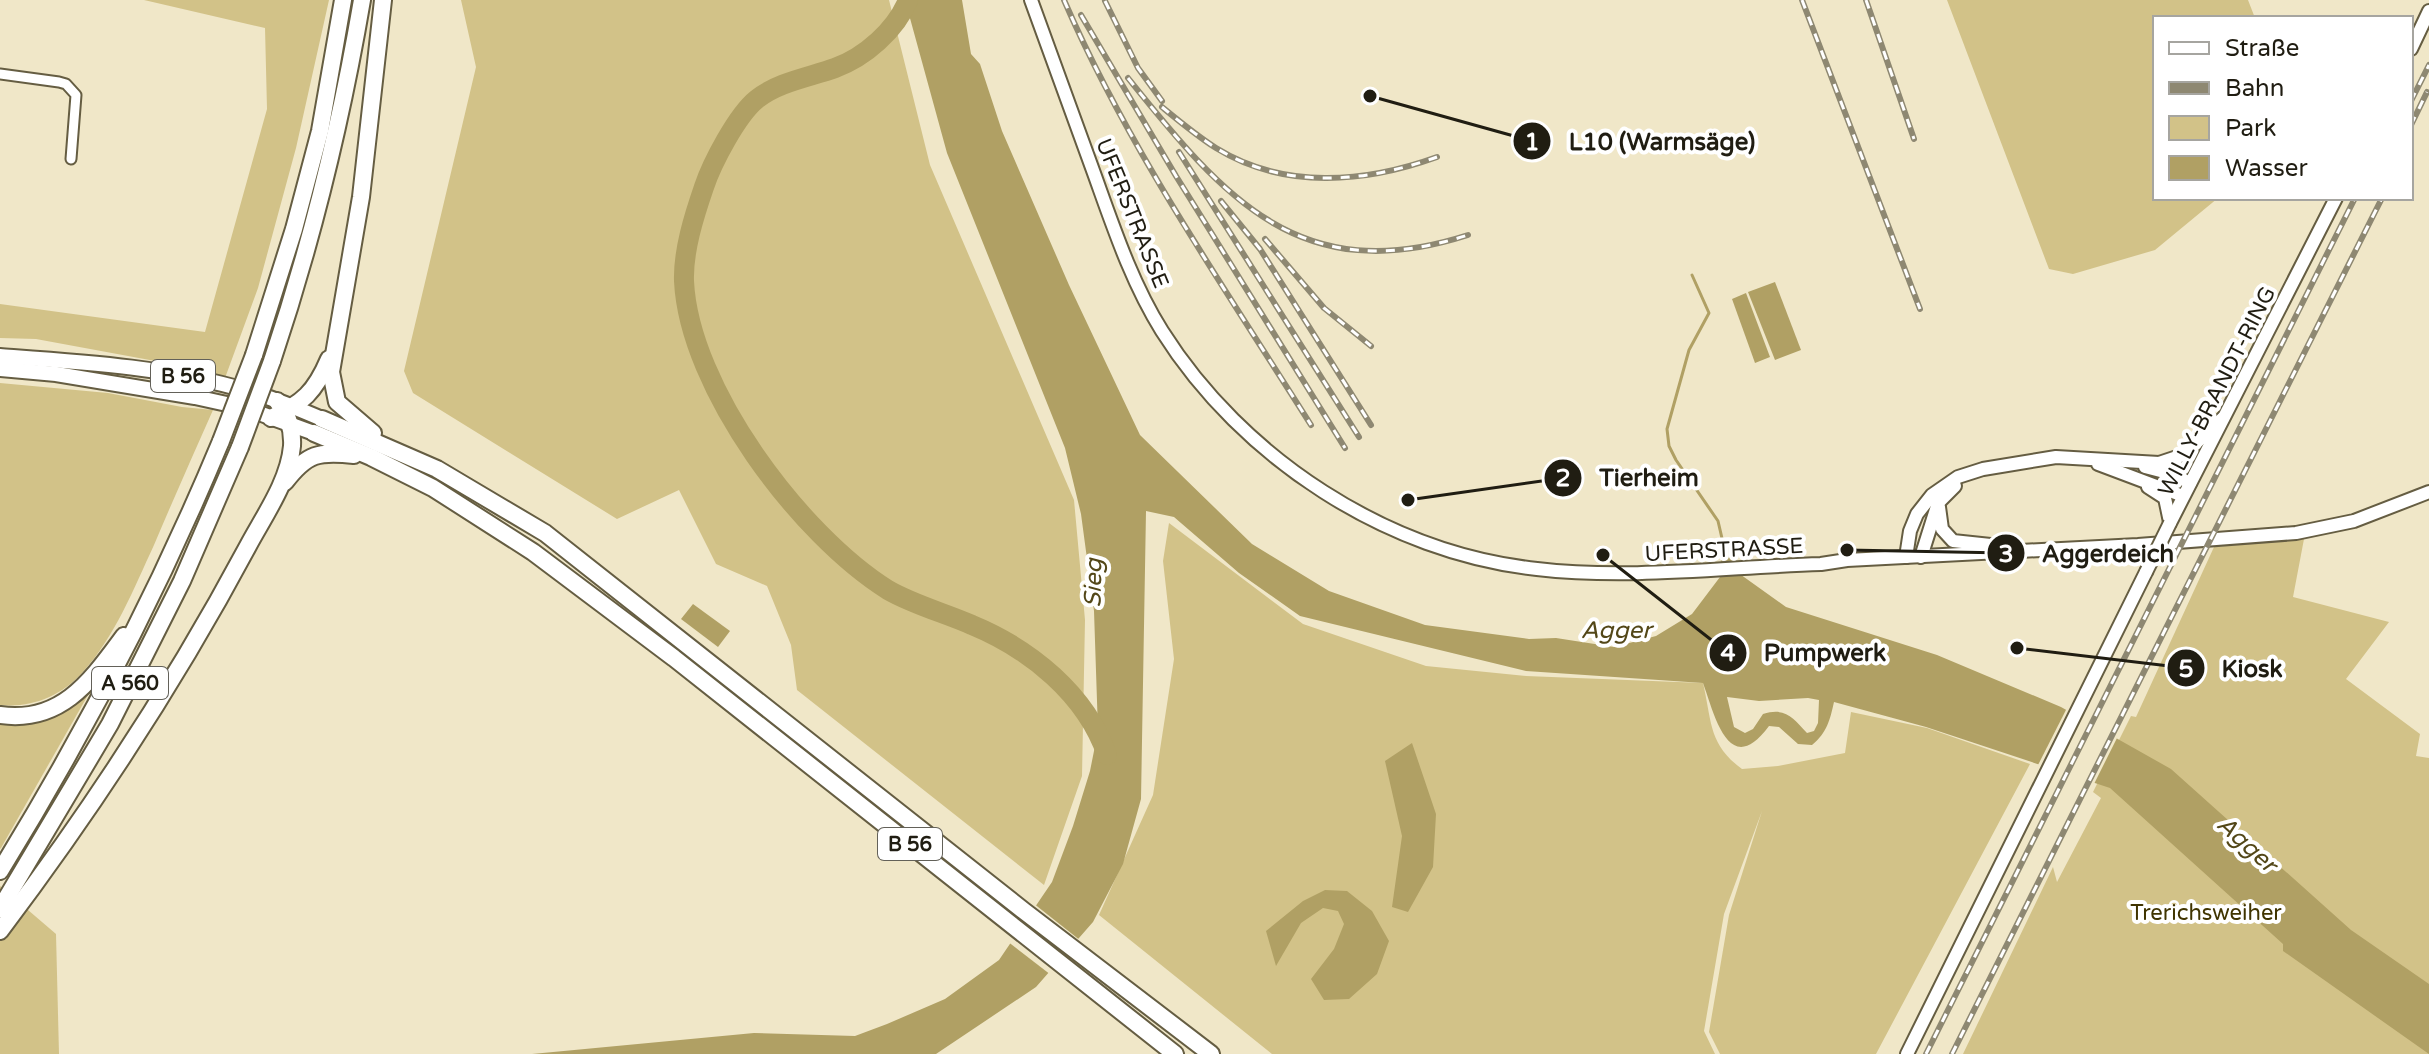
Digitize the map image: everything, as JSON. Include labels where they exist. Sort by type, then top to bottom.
[{"type":"highway","name":"A 560","points":[[0,871],[94,712],[151,599],[221,441],[254,355],[294,229],[320,131],[343,0]]},
{"type":"highway","name":"A 560","points":[[0,909],[110,724],[182,581],[240,447],[272,361],[311,235],[334,149],[362,0]]},
{"type":"highway","points":[[383,0],[361,197],[331,372],[337,402],[390,446]]},
{"type":"highway","points":[[277,493],[292,446],[284,412],[315,388],[332,354]]},
{"type":"highway","name":"B 56","points":[[318,426],[390,446],[475,489],[534,525],[1211,1054]]},
{"type":"highway","name":"B 56","points":[[318,426],[433,488],[533,552],[730,702],[1175,1054]]},
{"type":"highway","points":[[0,931],[45,872],[116,768],[224,590],[277,493],[297,466],[322,453],[371,457]]},
{"type":"highway","points":[[0,715],[42,712],[80,691],[151,599]]},
{"type":"main road","name":"B 56","points":[[0,356],[144,368],[221,383],[318,426]]},
{"type":"main road","name":"B 56","points":[[0,369],[56,374],[245,408],[284,412]]},
{"type":"street","name":"UFERSTRASSE","points":[[1031,0],[1127,266],[1162,331],[1223,411],[1258,443],[1340,502],[1382,524],[1467,555],[1533,569],[1588,574],[2014,552],[2296,533],[2354,521],[2429,492]]},
{"type":"street","points":[[2413,45],[2429,11]]},
{"type":"street","points":[[0,74],[59,82],[66,84],[76,95],[71,159]]},
{"type":"street","name":"WILLY-BRANDT-RING","points":[[1907,1054],[2090,689],[2171,517],[2335,200]]},
{"type":"street","points":[[1906,557],[1910,531],[1917,514],[1932,495],[1958,477],[2024,461],[2076,457],[2159,463],[2183,455],[2223,418]]},
{"type":"street","points":[[2076,457],[2183,496]]},
{"type":"street","points":[[2127,462],[2172,474],[2190,483]]},
{"type":"street","points":[[2106,466],[2159,492],[2168,504],[2171,517]]},
{"type":"street","points":[[1921,557],[1938,503],[1953,487],[1997,467]]},
{"type":"street","points":[[1938,503],[1942,529],[1953,541],[2005,547],[2014,552]]},
{"type":"green space","points":[[144,0],[329,0],[296,148],[258,288],[225,378],[166,363],[36,339],[0,338],[0,304],[205,332],[267,109],[265,28]]},
{"type":"green space","points":[[461,0],[889,0],[930,165],[1074,500],[1085,620],[1082,776],[1044,885],[797,690],[791,645],[767,586],[716,564],[679,490],[617,519],[413,393],[404,371],[476,67]]},
{"type":"green space","points":[[1947,0],[2248,0],[2254,16],[2153,16],[2153,200],[2216,200],[2155,250],[2073,274],[2049,269]]},
{"type":"green space","points":[[0,383],[108,393],[213,410],[123,612],[94,659],[74,681],[55,694],[34,702],[12,705],[0,705]]},
{"type":"green space","points":[[1169,523],[1303,624],[1426,666],[1526,676],[1703,683],[1717,741],[1742,769],[1778,766],[1845,753],[1851,712],[1927,728],[2030,764],[1876,1054],[1720,1054],[1709,1032],[1729,915],[1762,811],[1724,914],[1704,1031],[1715,1054],[1272,1054],[1099,915],[1153,795],[1174,659],[1163,561]]},
{"type":"green space","name":"Trerichsweiher","points":[[2304,539],[2293,597],[2389,622],[2346,679],[2420,734],[2416,756],[2429,758],[2429,1054],[1963,1054],[2053,867],[2057,882],[2101,798],[2093,792],[2131,716],[2136,717],[2214,547]]},
{"type":"green space","points":[[92,688],[1,848],[0,849],[0,721]]},
{"type":"green space","points":[[0,886],[56,934],[59,1054],[0,1054]]},
{"type":"water","points":[[905,0],[962,0],[971,54],[980,64],[1002,131],[1069,285],[1140,435],[1252,544],[1329,591],[1425,625],[1614,647],[1656,636],[1692,614],[1720,577],[1721,558],[1732,556],[1737,572],[1786,607],[1937,655],[2061,707],[2171,769],[2351,930],[2429,984],[2429,1054],[2283,951],[2283,944],[2110,788],[1926,727],[1834,702],[1827,726],[1812,745],[1798,744],[1779,727],[1769,726],[1755,741],[1744,747],[1734,745],[1719,725],[1703,683],[1526,671],[1300,616],[1239,573],[1174,517],[1146,511],[1141,799],[1123,864],[1093,922],[1036,987],[936,1054],[532,1054],[754,1033],[855,1036],[945,999],[999,960],[1052,882],[1090,771],[1098,731],[1094,611],[1081,514],[1065,448],[947,153]],"holes":[[[1727,697],[1759,701],[1819,700],[1818,723],[1814,731],[1807,733],[1788,715],[1771,712],[1763,714],[1753,729],[1745,733],[1734,727]]]},
{"type":"water","points":[[1775,282],[1801,350],[1775,360],[1748,292]]},
{"type":"water","points":[[1746,293],[1770,357],[1755,363],[1732,299]]},
{"type":"water","points":[[693,604],[730,631],[718,647],[681,619]]},
{"type":"water","points":[[1412,743],[1436,814],[1433,867],[1408,912],[1392,907],[1402,836],[1385,761]]},
{"type":"water","points":[[1325,890],[1347,891],[1372,911],[1389,941],[1377,974],[1349,999],[1324,1000],[1311,979],[1334,949],[1344,924],[1338,911],[1323,908],[1301,923],[1276,966],[1266,931],[1303,901]]},
{"type":"pier","points":[[2068,706],[2118,736],[2093,786],[2037,767]]},
{"type":"pier","points":[[1033,903],[1081,941],[1051,975],[1007,941]]},
{"type":"waterway","points":[[908,0],[896,22],[868,50],[835,68],[765,93],[749,106],[734,128],[708,177],[690,234],[684,281],[691,323],[706,367],[728,411],[755,455],[820,534],[888,590],[994,635],[1035,661],[1070,693],[1085,712],[1107,755]]},
{"type":"waterway","points":[[1692,275],[1709,313],[1689,350],[1667,429],[1669,446],[1718,521],[1727,560]]},
{"type":"railway","points":[[1064,0],[1148,164],[1311,425]]},
{"type":"railway","points":[[1802,0],[1920,309]]},
{"type":"railway","points":[[1866,0],[1914,139]]},
{"type":"railway","points":[[1105,1],[1138,68],[1162,101]]},
{"type":"railway","points":[[1081,15],[1176,176],[1345,448]]},
{"type":"railway","points":[[2413,97],[2429,65]]},
{"type":"railway","points":[[1128,78],[1198,161],[1233,195],[1271,222],[1312,241],[1358,250],[1409,249],[1468,235]]},
{"type":"railway","points":[[2413,121],[2427,92]]},
{"type":"railway","points":[[1162,107],[1216,148],[1242,162],[1269,171],[1297,176],[1353,177],[1410,166],[1437,157]]},
{"type":"railway","points":[[1179,152],[1359,437]]},
{"type":"railway","points":[[1926,1054],[2354,200]]},
{"type":"railway","points":[[1952,1054],[2381,200]]},
{"type":"railway","points":[[1221,201],[1260,249],[1371,425]]},
{"type":"railway","points":[[1265,239],[1324,308],[1371,346]]},
{"type":"place","name":"L10 (Warmsäge)","points":[[1370,96]]},
{"type":"place","name":"Tierheim","points":[[1408,500]]},
{"type":"place","name":"Aggerdeich","points":[[1847,550]]},
{"type":"place","name":"Pumpwerk","points":[[1603,555]]},
{"type":"place","name":"Kiosk","points":[[2017,648]]},
{"type":"water label","name":"Sieg","points":[[1093,583]]},
{"type":"water label","name":"Agger","points":[[1616,630]]},
{"type":"water label","name":"Agger","points":[[2247,844]]}]
